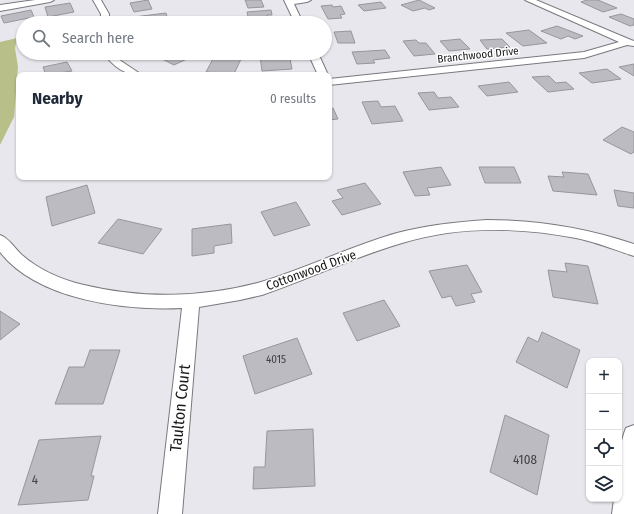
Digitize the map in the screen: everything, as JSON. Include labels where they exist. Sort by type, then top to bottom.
[{"type":"street","points":[[0,8],[50,0]]},
{"type":"street","points":[[97,0],[105,16]]},
{"type":"street","points":[[296,16],[289,1],[307,0]]},
{"type":"street","points":[[529,0],[631,43]]},
{"type":"street","name":"Branchwood Drive","points":[[332,82],[568,58],[595,53],[631,43]]},
{"type":"street","points":[[114,60],[132,72]]},
{"type":"street","points":[[316,60],[322,72]]},
{"type":"street","name":"Cottonwood Drive","points":[[2,249],[23,267],[42,278],[66,287],[125,300],[160,302],[191,301],[226,296],[262,288],[398,238],[421,232],[451,227],[493,225],[550,228],[604,240],[634,250]]},
{"type":"street","name":"Taulton Court","points":[[170,514],[191,301]]},
{"type":"street","points":[[624,514],[634,436]]},
{"type":"green space","points":[[16,38],[15,48],[18,67],[18,72],[16,72],[14,117],[0,145],[0,42]]},
{"type":"building","points":[[148,0],[152,9],[134,12],[130,3]]},
{"type":"building","points":[[245,0],[261,0],[264,7],[248,8]]},
{"type":"building","points":[[419,0],[435,8],[429,10],[425,8],[413,11],[401,5]]},
{"type":"building","points":[[587,0],[598,0],[617,8],[603,12],[581,2]]},
{"type":"building","points":[[381,2],[386,8],[364,11],[358,5]]},
{"type":"building","points":[[70,3],[74,12],[48,16],[45,7]]},
{"type":"building","points":[[321,6],[341,6],[345,14],[340,15],[342,18],[332,19],[332,16],[326,16]]},
{"type":"building","points":[[31,10],[34,16],[16,16],[16,21],[4,23],[1,16]]},
{"type":"building","points":[[271,10],[272,15],[248,16],[247,12]]},
{"type":"building","points":[[166,13],[167,16],[142,16]]},
{"type":"building","points":[[621,14],[634,19],[634,25],[630,26],[609,17]]},
{"type":"building","points":[[557,26],[583,36],[575,39],[568,36],[561,39],[541,31]]},
{"type":"building","points":[[529,30],[547,43],[523,46],[506,33]]},
{"type":"building","points":[[351,31],[355,43],[338,43],[334,32]]},
{"type":"building","points":[[460,39],[470,49],[449,51],[440,41]]},
{"type":"building","points":[[502,39],[510,47],[487,49],[480,40]]},
{"type":"building","points":[[416,40],[419,43],[426,43],[435,54],[414,56],[403,41]]},
{"type":"building","points":[[385,50],[390,58],[373,60],[375,63],[357,64],[352,52]]},
{"type":"building","points":[[164,60],[185,60],[174,65]]},
{"type":"building","points":[[212,60],[241,60],[235,72],[206,72]]},
{"type":"building","points":[[261,60],[290,60],[292,69],[262,71]]},
{"type":"building","points":[[67,62],[72,71],[45,72],[43,67]]},
{"type":"building","points":[[634,64],[634,76],[619,67]]},
{"type":"building","points":[[607,69],[621,79],[592,83],[579,73]]},
{"type":"building","points":[[549,76],[556,83],[566,82],[574,89],[548,92],[532,77]]},
{"type":"building","points":[[509,82],[518,92],[487,96],[478,86]]},
{"type":"building","points":[[434,92],[438,98],[451,97],[459,107],[429,110],[418,93]]},
{"type":"building","points":[[378,101],[381,107],[395,106],[403,121],[372,124],[362,102]]},
{"type":"building","points":[[332,108],[333,108],[338,119],[332,120]]},
{"type":"building","points":[[622,127],[634,132],[634,152],[631,154],[603,140]]},
{"type":"building","points":[[441,167],[451,185],[427,188],[430,195],[415,196],[403,172]]},
{"type":"building","points":[[479,167],[514,167],[521,183],[485,183]]},
{"type":"building","points":[[562,172],[588,174],[597,195],[553,191],[548,176],[564,177]]},
{"type":"building","points":[[365,183],[381,204],[342,215],[332,201],[343,198],[337,190]]},
{"type":"building","points":[[87,185],[95,213],[52,226],[46,197]]},
{"type":"building","points":[[614,190],[634,193],[634,208],[618,206]]},
{"type":"building","points":[[296,202],[310,225],[274,236],[261,212]]},
{"type":"building","points":[[118,219],[162,229],[143,254],[98,243]]},
{"type":"building","points":[[231,224],[232,243],[214,246],[214,253],[192,256],[192,229]]},
{"type":"building","points":[[565,263],[588,266],[598,304],[553,297],[548,270],[567,272]]},
{"type":"building","points":[[467,265],[482,292],[471,294],[475,302],[456,306],[451,296],[442,298],[429,271]]},
{"type":"building","points":[[384,300],[400,326],[357,341],[343,313]]},
{"type":"building","points":[[0,311],[20,324],[0,340]]},
{"type":"building","points":[[542,332],[580,350],[567,388],[516,362],[528,337],[538,342]]},
{"type":"building","points":[[297,338],[312,374],[255,394],[243,356]]},
{"type":"building","points":[[90,350],[120,350],[103,404],[55,404],[69,367],[84,367]]},
{"type":"building","points":[[505,415],[549,435],[537,495],[490,472]]},
{"type":"building","points":[[313,429],[315,486],[253,489],[254,467],[265,467],[267,431]]},
{"type":"building","points":[[101,436],[91,476],[94,476],[88,500],[18,505],[39,440]]}]
